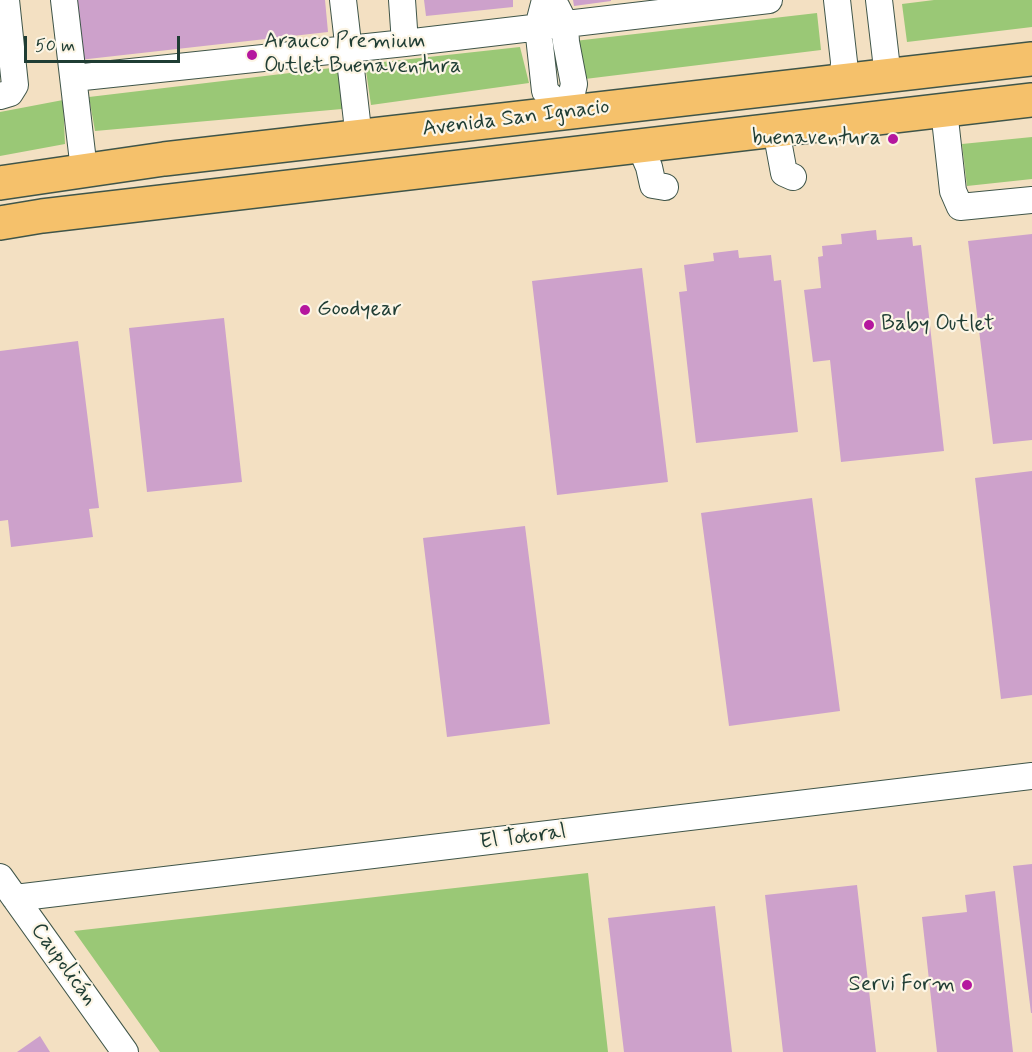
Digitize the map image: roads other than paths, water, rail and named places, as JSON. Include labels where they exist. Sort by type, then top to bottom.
[{"type":"main road","name":"Avenida San Ignacio","points":[[0,183],[164,159],[1027,60]]},
{"type":"main road","points":[[1027,60],[1032,80],[1029,100]]},
{"type":"main road","name":"Avenida San Ignacio","points":[[0,224],[42,216],[1029,100]]},
{"type":"main road","points":[[287,146],[278,157],[277,164],[281,178],[292,187]]},
{"type":"main road","points":[[164,159],[173,178],[169,201]]},
{"type":"street","points":[[0,96],[10,93],[15,85],[6,0]]},
{"type":"street","points":[[63,0],[84,170]]},
{"type":"street","points":[[343,0],[357,121],[356,138]]},
{"type":"street","points":[[402,0],[405,43]]},
{"type":"street","points":[[545,0],[538,27],[545,91],[554,99],[561,114]]},
{"type":"street","points":[[554,0],[565,24],[574,84],[571,97],[561,114]]},
{"type":"street","points":[[74,78],[405,43],[769,0]]},
{"type":"street","points":[[837,0],[844,62],[843,82]]},
{"type":"street","points":[[879,0],[890,76]]},
{"type":"street","points":[[944,110],[953,191],[960,207],[1032,200]]},
{"type":"street","points":[[776,130],[783,173],[793,177]]},
{"type":"street","points":[[640,146],[649,167],[653,185],[665,187]]},
{"type":"street","name":"El Totoral","points":[[15,898],[1032,776]]},
{"type":"street","name":"Caupolicán","points":[[0,877],[125,1052]]},
{"type":"place","name":"Arauco Premium Outlet Buenaventura","points":[[252,55]]},
{"type":"place","name":"buenaventura","points":[[893,139]]},
{"type":"place","name":"Goodyear","points":[[305,310]]},
{"type":"place","name":"Baby Outlet","points":[[869,325]]},
{"type":"place","name":"Servi Form","points":[[967,985]]}]
